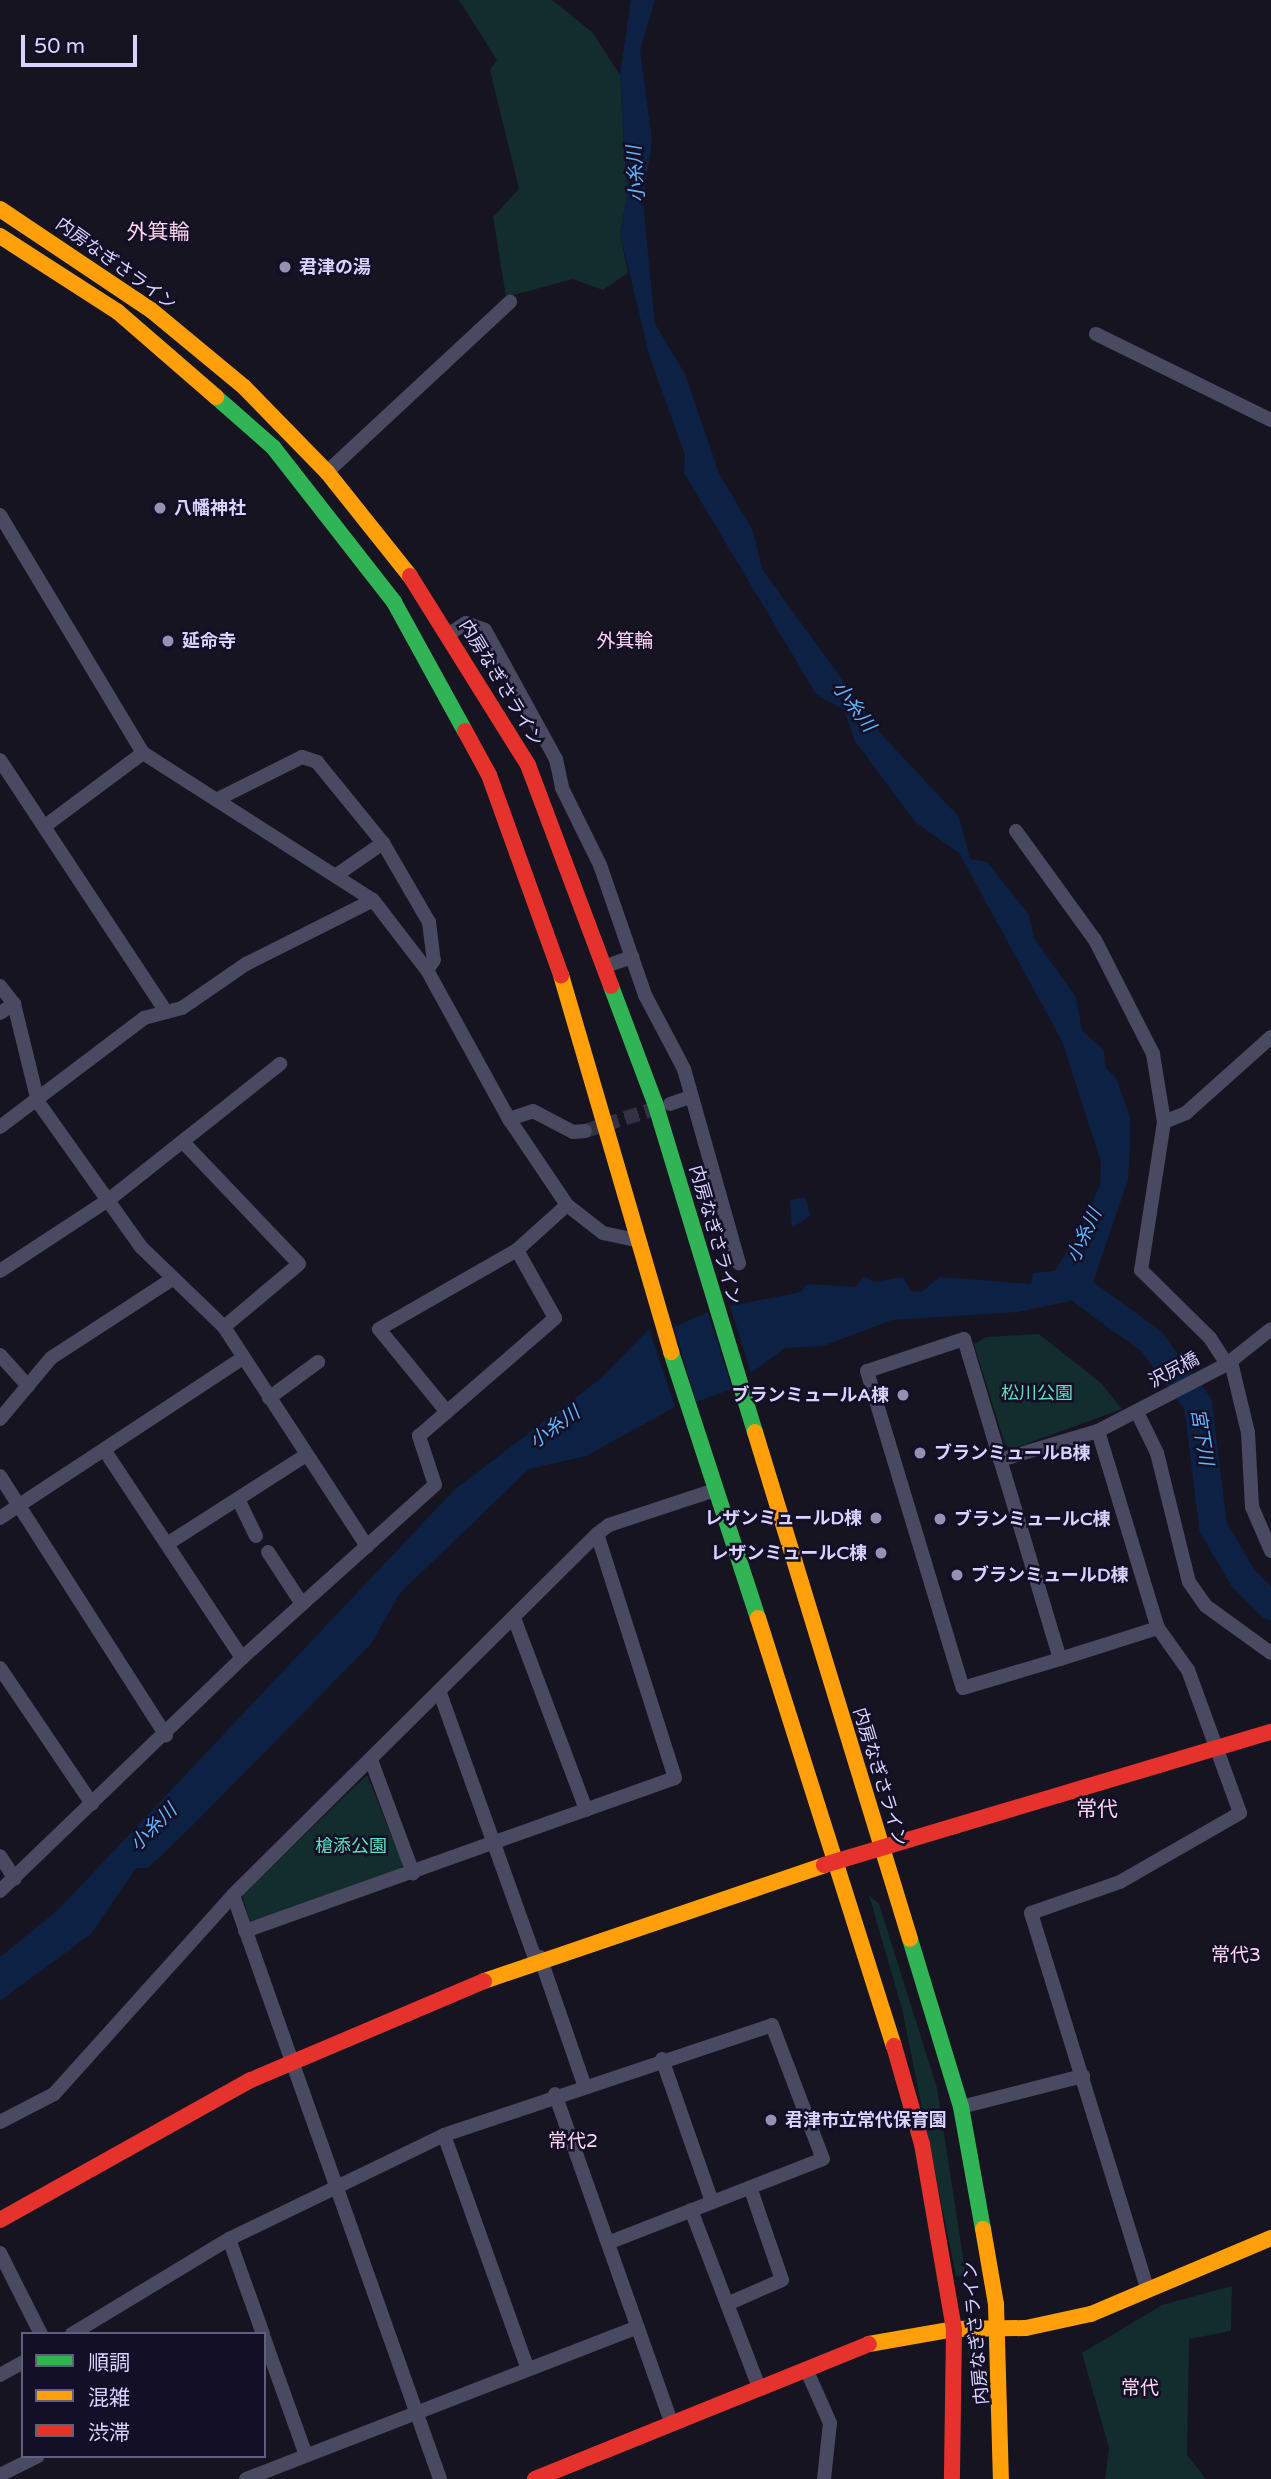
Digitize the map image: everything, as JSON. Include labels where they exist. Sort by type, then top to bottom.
[{"type":"main road","name":"内房なぎさライン","points":[[0,209],[161,319],[244,387],[327,472],[391,546],[449,634],[528,765],[606,966],[750,1414],[961,2107],[998,2329],[1000,2479]]},
{"type":"main road","name":"内房なぎさライン","points":[[0,236],[118,312],[233,407],[311,490],[394,602],[494,787],[562,978],[652,1294],[835,1862],[922,2144],[954,2329],[952,2479]]},
{"type":"main road","points":[[0,2220],[290,2062],[537,1958],[880,1846],[1271,1732]]},
{"type":"main road","points":[[535,2479],[671,2421],[868,2344],[954,2329],[998,2329],[1091,2314],[1147,2288],[1271,2238]]},
{"type":"street","points":[[327,472],[510,302]]},
{"type":"street","points":[[1096,334],[1271,420]]},
{"type":"street","points":[[0,515],[143,753],[338,874],[373,900],[427,970],[509,1119],[567,1205],[603,1233],[636,1240]]},
{"type":"street","points":[[449,634],[466,624],[485,630],[556,759],[562,788],[600,865],[632,957],[690,1097],[739,1263]]},
{"type":"street","points":[[46,825],[143,753]]},
{"type":"street","points":[[218,799],[308,756],[334,778],[383,843],[433,936],[434,960],[427,970]]},
{"type":"street","points":[[0,760],[46,825],[166,1012]]},
{"type":"street","points":[[1016,831],[1095,940],[1153,1054],[1164,1122],[1142,1270],[1210,1338],[1225,1365],[1248,1433],[1252,1507],[1271,1551]]},
{"type":"street","points":[[338,874],[383,843]]},
{"type":"street","points":[[0,1127],[38,1102],[122,1034],[373,900]]},
{"type":"street","points":[[606,966],[632,957]]},
{"type":"street","points":[[0,986],[14,1004],[38,1102],[111,1198],[141,1247],[224,1327],[367,1546]]},
{"type":"street","points":[[0,1013],[14,1004]]},
{"type":"street","points":[[1164,1122],[1186,1113],[1271,1037]]},
{"type":"street","points":[[0,1271],[111,1198],[280,1064]]},
{"type":"street","points":[[670,1104],[690,1097]]},
{"type":"street","points":[[509,1119],[533,1111],[573,1132],[585,1131]]},
{"type":"street","points":[[183,1142],[299,1264],[224,1327]]},
{"type":"street","points":[[447,1412],[379,1329],[517,1250],[567,1205]]},
{"type":"street","points":[[0,1891],[166,1736],[242,1658],[435,1485],[419,1436],[555,1318],[517,1250]]},
{"type":"street","points":[[0,1419],[51,1358],[172,1279]]},
{"type":"street","name":"沢尻橋","points":[[1000,1460],[1098,1431],[1225,1365],[1271,1329]]},
{"type":"street","points":[[1060,1659],[964,1339],[867,1371],[964,1688],[1060,1659],[1158,1628]]},
{"type":"street","points":[[0,1355],[28,1386]]},
{"type":"street","points":[[0,1518],[243,1358]]},
{"type":"street","points":[[269,1398],[318,1362]]},
{"type":"street","points":[[1143,1408],[1189,1582],[1206,1606],[1271,1653]]},
{"type":"street","points":[[1098,1431],[1158,1628],[1188,1670],[1240,1813],[1120,1882],[1031,1913],[1147,2288]]},
{"type":"street","points":[[105,1451],[242,1658]]},
{"type":"street","points":[[167,1544],[306,1455]]},
{"type":"street","points":[[0,1476],[166,1736]]},
{"type":"street","points":[[0,2122],[54,2094],[233,1895],[440,1693],[597,1534],[609,1525],[715,1490]]},
{"type":"street","points":[[238,1499],[256,1536]]},
{"type":"street","points":[[246,1931],[675,1778],[597,1534]]},
{"type":"street","points":[[268,1552],[302,1604]]},
{"type":"street","points":[[514,1618],[586,1810]]},
{"type":"street","points":[[0,1668],[92,1804]]},
{"type":"street","points":[[440,1693],[584,2084]]},
{"type":"street","points":[[371,1760],[413,1872]]},
{"type":"street","points":[[0,1856],[15,1879]]},
{"type":"street","points":[[233,1895],[440,2479]]},
{"type":"street","points":[[75,2332],[229,2239],[444,2135],[584,2084],[772,2025],[823,2159],[608,2243]]},
{"type":"street","points":[[662,2059],[712,2202]]},
{"type":"street","points":[[961,2107],[1083,2076]]},
{"type":"street","points":[[555,2094],[671,2421]]},
{"type":"street","points":[[444,2135],[528,2369]]},
{"type":"street","points":[[727,2304],[782,2280],[750,2187]]},
{"type":"street","points":[[691,2210],[759,2387]]},
{"type":"street","points":[[229,2239],[262,2332]]},
{"type":"street","points":[[0,2253],[40,2332]]},
{"type":"street","points":[[246,2479],[638,2327]]},
{"type":"street","points":[[266,2344],[306,2455]]},
{"type":"street","points":[[0,2375],[21,2363]]},
{"type":"street","points":[[806,2369],[830,2423],[824,2479]]},
{"type":"street","points":[[0,2475],[34,2458]]},
{"type":"green space","points":[[459,0],[552,0],[592,32],[620,75],[627,196],[620,234],[628,273],[603,290],[573,279],[506,297],[493,217],[519,189],[490,70],[497,60]]},
{"type":"green space","name":"松川公園","points":[[1039,1334],[1101,1383],[1122,1409],[1012,1449],[1005,1445],[974,1344],[986,1337]]},
{"type":"green space","name":"槍添公園","points":[[367,1775],[403,1864],[400,1871],[250,1921],[242,1895]]},
{"type":"green space","points":[[869,1895],[879,1904],[937,2088],[966,2277],[956,2276],[902,2009]]},
{"type":"green space","points":[[1232,2286],[1231,2331],[1189,2339],[1187,2455],[1206,2479],[1105,2479],[1109,2448],[1082,2353],[1162,2305]]},
{"type":"water","name":"小糸川","points":[[631,0],[655,0],[640,50],[652,140],[643,202],[655,324],[685,374],[719,473],[753,531],[762,569],[882,735],[959,817],[970,859],[987,862],[1029,915],[1034,938],[1076,997],[1082,1031],[1104,1050],[1105,1067],[1116,1078],[1130,1117],[1128,1180],[1090,1291],[1118,1314],[1099,1313],[1085,1298],[1018,1312],[892,1320],[823,1346],[785,1348],[751,1373],[730,1306],[801,1292],[807,1284],[855,1287],[864,1276],[874,1282],[903,1277],[911,1291],[921,1292],[940,1277],[1031,1284],[1033,1273],[1055,1271],[1086,1219],[1100,1184],[1101,1162],[1062,1041],[959,853],[916,823],[855,741],[844,710],[816,694],[684,473],[685,455],[650,358],[620,234],[627,196],[620,75]]},
{"type":"water","points":[[806,1197],[810,1216],[792,1228],[790,1200]]},
{"type":"water","points":[[708,1312],[732,1389],[696,1402],[674,1327]]},
{"type":"water","name":"小糸川","points":[[649,1329],[675,1407],[586,1456],[529,1469],[400,1593],[371,1644],[194,1824],[148,1868],[136,1868],[91,1934],[0,2001],[0,1957],[58,1910],[454,1490],[599,1380]]},
{"type":"waterway","name":"宮下川","points":[[1086,1294],[1151,1341],[1198,1404],[1213,1527],[1243,1578],[1271,1606]]},
{"type":"tunnel","points":[[585,1131],[660,1107]]},
{"type":"traffic: fast","points":[[216,397],[273,447],[394,602],[465,731]]},
{"type":"traffic: fast","points":[[611,986],[655,1103],[755,1432]]},
{"type":"traffic: fast","points":[[671,1352],[758,1618]]},
{"type":"traffic: fast","points":[[910,1939],[961,2107],[983,2229]]},
{"type":"traffic: slow","points":[[0,209],[151,310],[244,387],[327,472],[410,576]]},
{"type":"traffic: slow","points":[[0,236],[118,312],[216,397]]},
{"type":"traffic: slow","points":[[561,975],[671,1352]]},
{"type":"traffic: slow","points":[[755,1432],[910,1939]]},
{"type":"traffic: slow","points":[[758,1618],[894,2046]]},
{"type":"traffic: slow","points":[[484,1981],[824,1865]]},
{"type":"traffic: slow","points":[[983,2229],[996,2304],[1001,2479]]},
{"type":"traffic: slow","points":[[869,2344],[954,2329],[1026,2328],[1091,2314],[1271,2238]]},
{"type":"traffic: jam","points":[[410,576],[528,765],[611,986]]},
{"type":"traffic: jam","points":[[465,731],[489,775],[561,975]]},
{"type":"traffic: jam","points":[[824,1865],[1271,1732]]},
{"type":"traffic: jam","points":[[0,2220],[251,2080],[484,1981]]},
{"type":"traffic: jam","points":[[894,2046],[922,2144],[954,2329],[952,2479]]},
{"type":"traffic: jam","points":[[535,2479],[869,2344]]},
{"type":"place","name":"君津の湯","points":[[285,267]]},
{"type":"place","name":"八幡神社","points":[[160,508]]},
{"type":"place","name":"延命寺","points":[[168,641]]},
{"type":"place","name":"ブランミュールA棟","points":[[903,1395]]},
{"type":"place","name":"ブランミュールB棟","points":[[920,1453]]},
{"type":"place","name":"レザンミュールD棟","points":[[876,1518]]},
{"type":"place","name":"ブランミュールC棟","points":[[940,1519]]},
{"type":"place","name":"レザンミュールC棟","points":[[881,1553]]},
{"type":"place","name":"ブランミュールD棟","points":[[957,1575]]},
{"type":"place","name":"君津市立常代保育園","points":[[771,2120]]},
{"type":"district","name":"外箕輪","points":[[158,233]]},
{"type":"district","name":"外箕輪","points":[[625,642]]},
{"type":"district","name":"常代","points":[[1097,1810]]},
{"type":"district","name":"常代3","points":[[1236,1956]]},
{"type":"district","name":"常代2","points":[[573,2142]]},
{"type":"district","name":"常代","points":[[1140,2389]]}]
